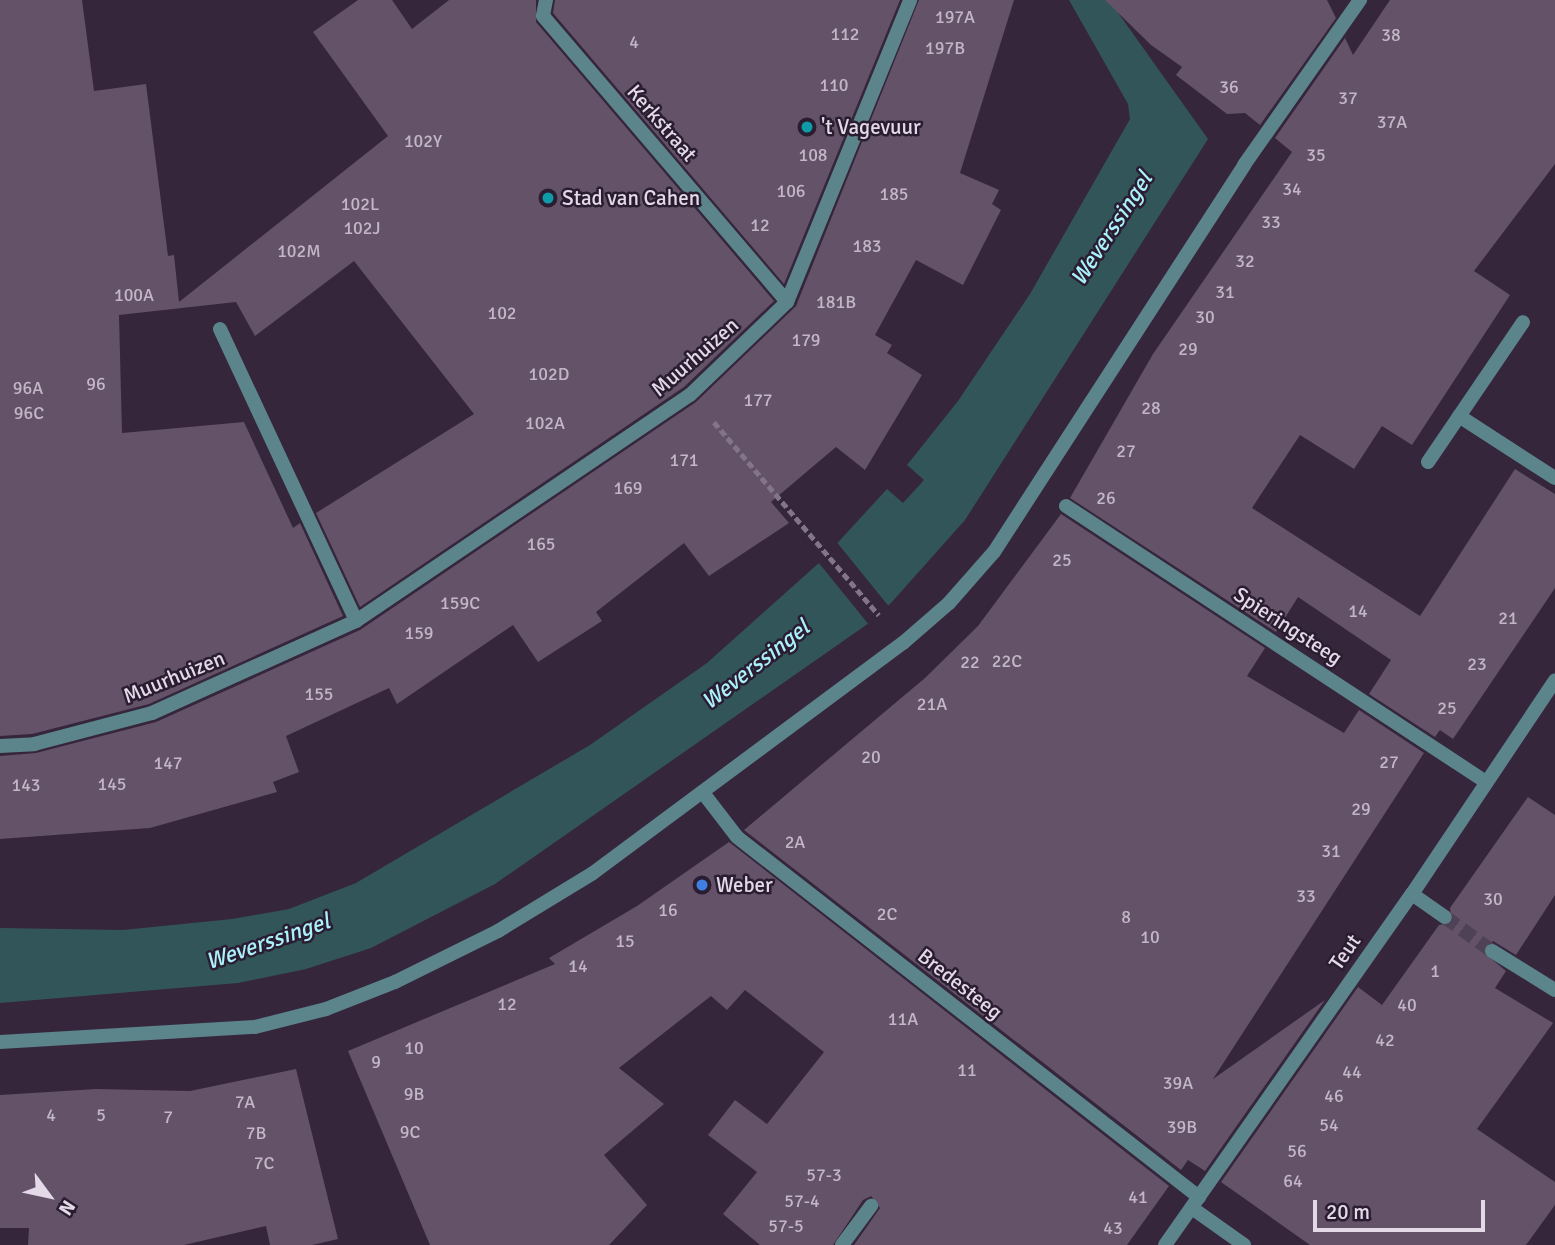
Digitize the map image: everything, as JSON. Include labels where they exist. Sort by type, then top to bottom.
[{"type":"street","name":"Kerkstraat","points":[[546,0],[543,16],[787,302]]},
{"type":"street","name":"Muurhuizen","points":[[0,746],[34,744],[152,713],[356,621],[690,396],[787,302],[910,0]]},
{"type":"street","points":[[0,1042],[255,1027],[326,1009],[395,982],[498,931],[593,873],[704,794],[903,643],[948,603],[994,552],[1244,165],[1360,0]]},
{"type":"street","points":[[1428,462],[1523,322]]},
{"type":"street","points":[[220,329],[356,621]]},
{"type":"street","points":[[1459,416],[1555,478]]},
{"type":"street","name":"Spieringsteeg","points":[[1066,506],[1486,782]]},
{"type":"street","name":"Teut","points":[[1165,1245],[1412,894],[1555,680]]},
{"type":"street","name":"Bredesteeg","points":[[704,794],[737,836],[1244,1245]]},
{"type":"street","points":[[1412,894],[1445,917]]},
{"type":"street","points":[[1492,951],[1555,990]]},
{"type":"street","points":[[842,1245],[871,1206]]},
{"type":"path","points":[[690,396],[879,614]]},
{"type":"water","name":"Weverssingel","points":[[1069,0],[1109,0],[1208,139],[965,520],[891,603],[869,623],[495,884],[371,948],[306,969],[238,983],[0,1003],[0,928],[123,930],[232,919],[289,909],[356,883],[590,745],[707,663],[820,562],[887,489],[903,503],[924,480],[907,465],[958,401],[1030,294],[1130,119],[1128,104]]},
{"type":"pier","points":[[835,540],[889,607],[868,624],[814,557]]},
{"type":"building","points":[[0,0],[82,0],[94,91],[146,84],[168,256],[174,255],[179,302],[388,136],[313,32],[358,0],[392,0],[412,29],[449,0],[536,0],[536,22],[774,301],[684,387],[360,607],[316,513],[474,414],[354,261],[255,336],[236,302],[119,315],[122,433],[244,422],[293,528],[300,523],[343,616],[149,704],[32,734],[0,736]]},
{"type":"building","points":[[555,0],[900,0],[784,284],[553,13]]},
{"type":"building","points":[[919,0],[1014,0],[960,173],[999,190],[992,204],[1001,210],[963,285],[916,260],[875,335],[892,345],[887,353],[922,375],[865,470],[836,447],[771,502],[789,523],[709,576],[684,543],[596,612],[602,621],[538,662],[513,625],[397,704],[389,688],[286,736],[299,772],[273,782],[277,792],[150,828],[0,839],[0,756],[36,753],[156,722],[360,630],[696,402],[796,306]]},
{"type":"building","points":[[1105,0],[1327,0],[1336,18],[1260,125],[1245,113],[1227,114],[1176,75],[1182,67],[1151,45]]},
{"type":"building","points":[[1390,0],[1555,0],[1555,164],[1474,271],[1510,295],[1412,445],[1382,426],[1354,469],[1300,435],[1252,508],[1420,616],[1515,469],[1555,494],[1555,588],[1453,739],[1440,730],[1435,737],[1369,694],[1391,660],[1298,597],[1276,632],[1070,498],[1153,354],[1292,152],[1275,138],[1345,38],[1353,55]]},
{"type":"building","points":[[1061,514],[1265,648],[1247,676],[1344,733],[1359,710],[1424,753],[1213,1079],[1325,1000],[1205,1171],[1188,1160],[1181,1170],[744,830],[925,678],[978,626]]},
{"type":"building","points":[[1528,797],[1555,815],[1555,895],[1516,955],[1493,941],[1482,951],[1506,971],[1495,988],[1553,1023],[1477,1129],[1555,1182],[1555,1205],[1526,1245],[1310,1245],[1221,1182],[1358,987],[1382,1005],[1439,925],[1452,923],[1450,908]]},
{"type":"building","points":[[729,842],[1169,1186],[1127,1245],[854,1245],[880,1208],[871,1196],[863,1200],[833,1245],[760,1245],[723,1214],[757,1172],[708,1135],[735,1100],[767,1124],[824,1052],[745,990],[727,1010],[711,996],[619,1068],[664,1104],[604,1155],[647,1205],[609,1245],[430,1245],[348,1051],[555,964],[549,958],[637,906]]},
{"type":"building","points":[[296,1069],[338,1239],[312,1245],[270,1245],[266,1226],[184,1245],[28,1245],[29,1228],[0,1228],[0,1095],[96,1089],[190,1091]]},
{"type":"tunnel","points":[[1445,917],[1492,951]]},
{"type":"place","name":"'t Vagevuur","points":[[807,127]]},
{"type":"place","name":"Stad van Cahen","points":[[548,198]]},
{"type":"place","name":"Weber","points":[[702,885]]}]
